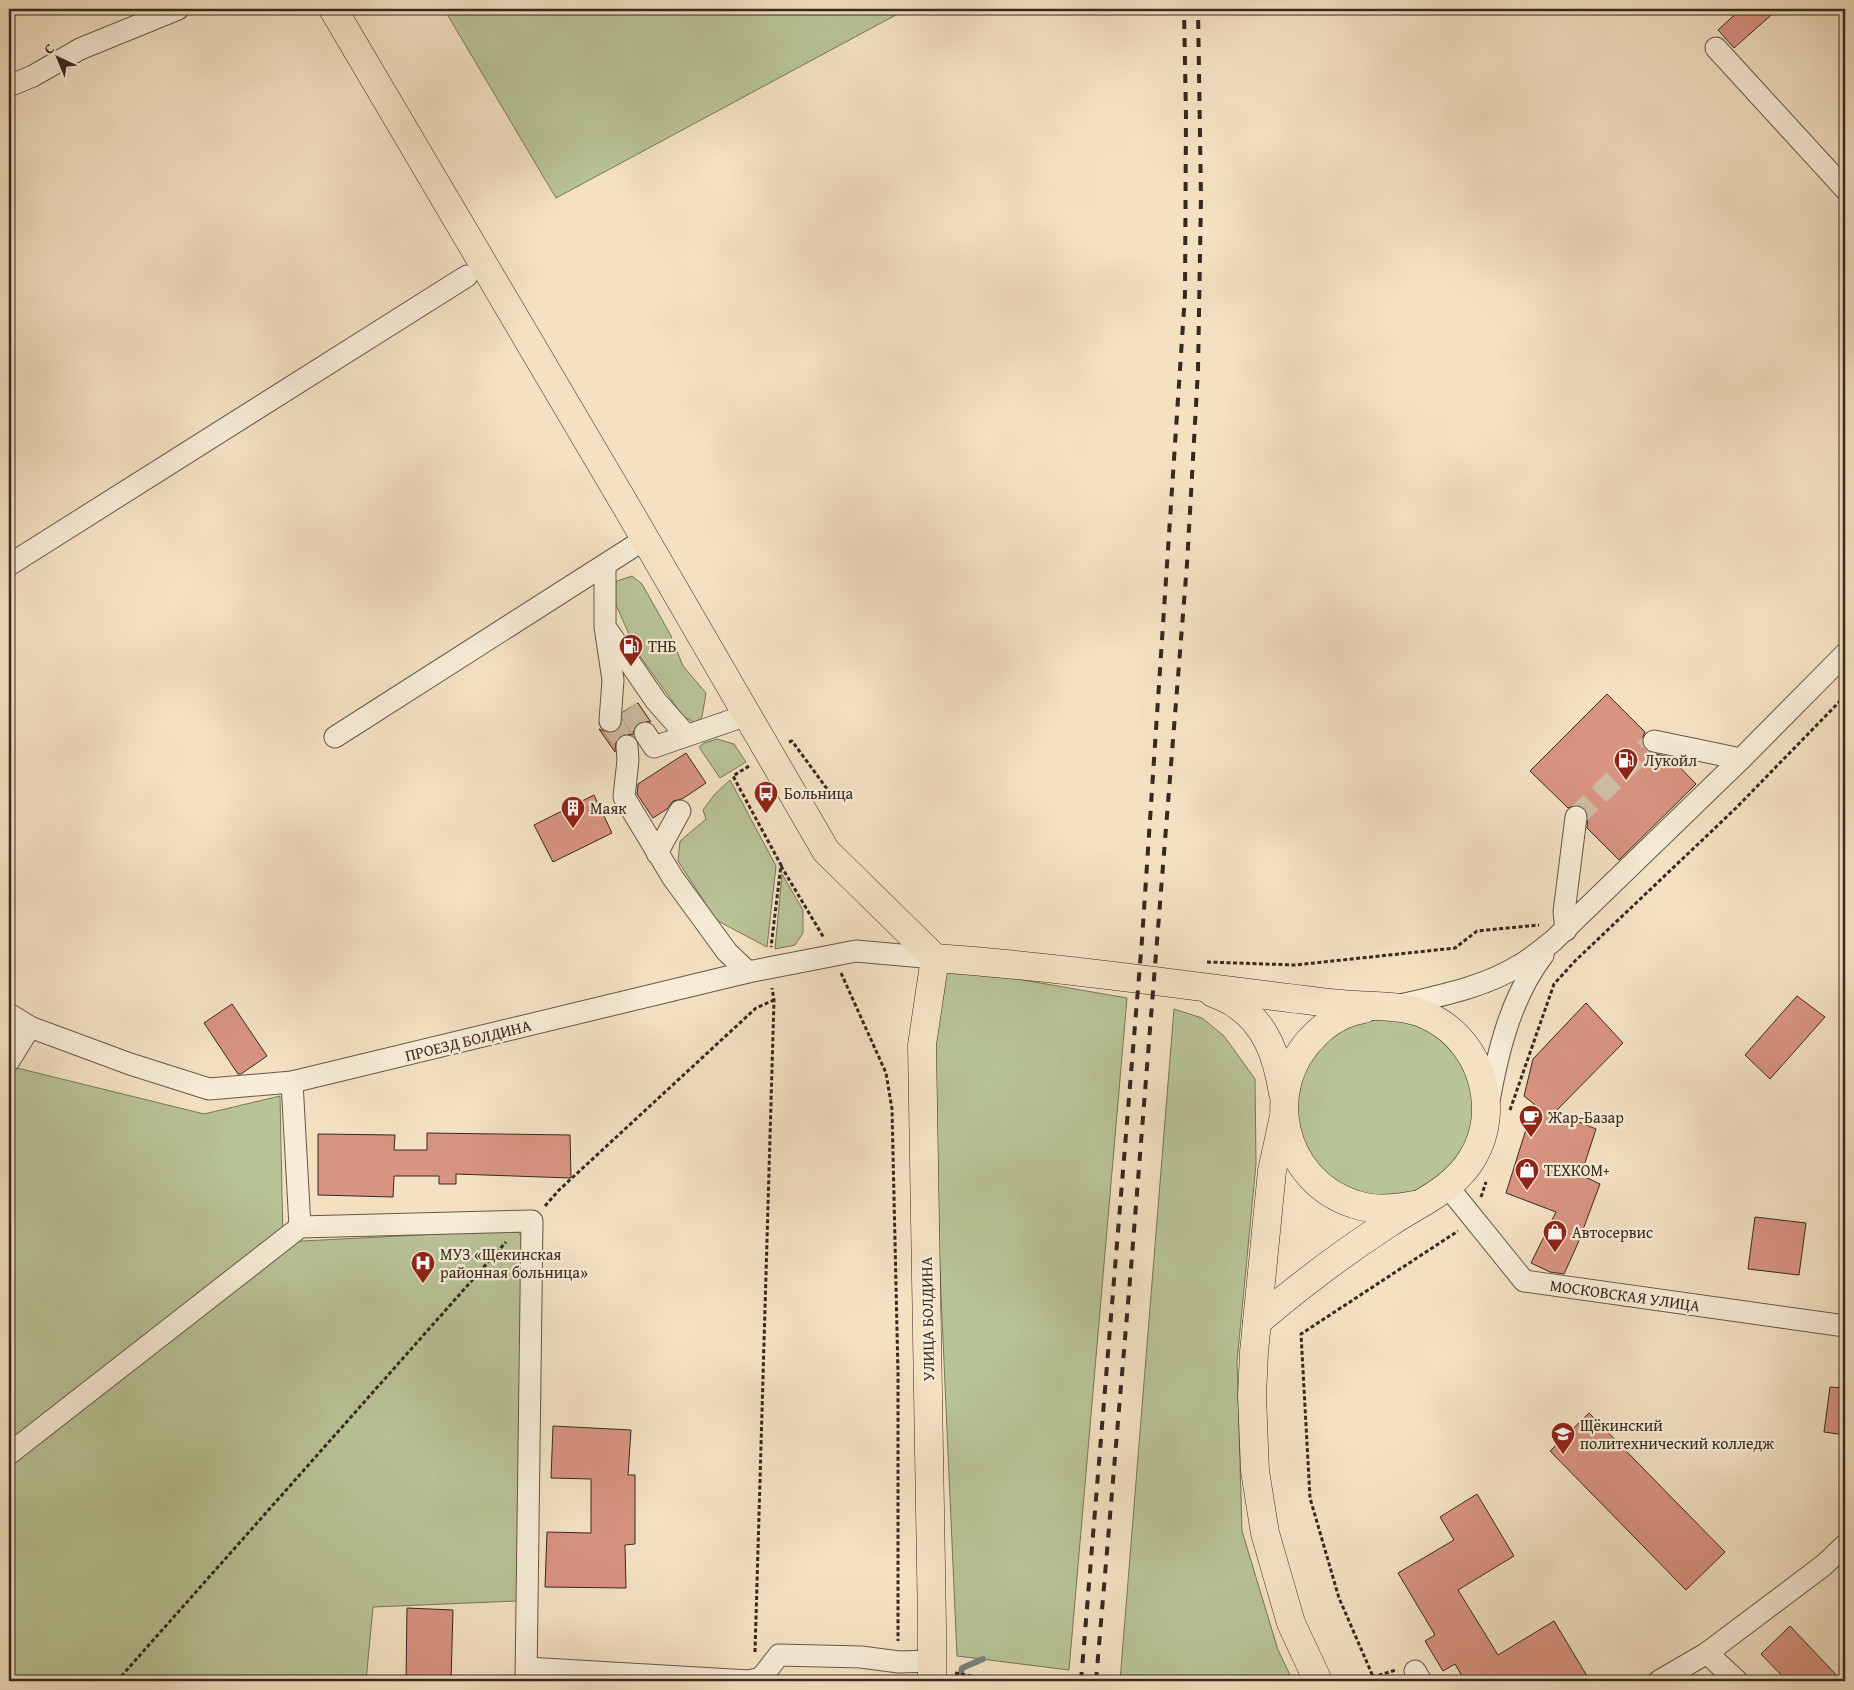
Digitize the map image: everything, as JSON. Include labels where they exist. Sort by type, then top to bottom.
[{"type":"main road","points":[[333,9],[826,851],[935,958],[1198,974],[1318,1002],[1386,1006],[1416,1011],[1434,1018],[1464,1044],[1475,1061],[1482,1079],[1486,1099],[1497,1117],[1482,1138],[1474,1156],[1462,1173],[1440,1192],[1389,1223],[1299,1286],[1258,1322]]},
{"type":"main road","name":"УЛИЦА БОЛДИНА","points":[[932,1671],[922,1045],[935,958]]},
{"type":"main road","points":[[1198,974],[1252,1018],[1269,1040],[1278,1063],[1288,1136],[1295,1154],[1306,1171],[1319,1185],[1336,1196],[1354,1204],[1384,1208],[1413,1205],[1440,1192]]},
{"type":"main road","points":[[1318,1681],[1291,1623],[1264,1524],[1255,1471],[1252,1396],[1272,1171],[1288,1077],[1296,1058],[1307,1042],[1338,1017],[1357,1010],[1386,1006]]},
{"type":"street","points":[[9,86],[32,76],[80,49],[178,9]]},
{"type":"street","points":[[1716,48],[1845,189]]},
{"type":"street","points":[[9,565],[467,276]]},
{"type":"street","points":[[335,737],[645,539]]},
{"type":"street","points":[[605,565],[605,626],[613,680],[610,721]]},
{"type":"street","points":[[605,626],[656,700],[686,735]]},
{"type":"street","points":[[1386,1006],[1457,991],[1493,979],[1519,966],[1742,759],[1845,654]]},
{"type":"street","points":[[613,680],[628,709]]},
{"type":"street","points":[[645,733],[654,747],[747,715]]},
{"type":"street","points":[[1654,741],[1742,759]]},
{"type":"street","points":[[627,746],[628,760],[624,797],[673,878],[727,952],[748,972]]},
{"type":"street","points":[[657,853],[680,811]]},
{"type":"street","points":[[1497,1117],[1496,1063],[1517,999],[1531,971],[1561,927],[1576,817]]},
{"type":"street","name":"ПРОЕЗД БОЛДИНА","points":[[9,1014],[30,1027],[130,1064],[209,1089],[292,1082],[748,972],[833,955],[856,951],[935,958]]},
{"type":"street","points":[[9,1061],[30,1027]]},
{"type":"street","points":[[292,1082],[300,1227]]},
{"type":"street","name":"МОСКОВСКАЯ УЛИЦА","points":[[1440,1192],[1475,1220],[1524,1281],[1845,1326]]},
{"type":"street","points":[[9,1454],[300,1227],[532,1221],[526,1674],[749,1681],[760,1678],[779,1655],[861,1657],[899,1662],[932,1671]]},
{"type":"street","points":[[1659,1681],[1707,1653],[1824,1565],[1845,1545]]},
{"type":"street","points":[[1707,1653],[1737,1681]]},
{"type":"path","points":[[1497,1117],[1554,984],[1575,961],[1736,808],[1845,696]]},
{"type":"path","points":[[733,776],[780,865],[833,955],[886,1073],[892,1109],[898,1374],[899,1662]]},
{"type":"path","points":[[755,1652],[774,1000],[768,968],[780,865]]},
{"type":"path","points":[[1198,974],[1455,948],[1477,931],[1539,925],[1561,927]]},
{"type":"path","points":[[116,1681],[517,1230],[532,1221],[559,1190],[737,1025],[756,1008],[774,1000]]},
{"type":"path","points":[[1376,1681],[1340,1598],[1310,1498],[1301,1334],[1475,1220],[1486,1182]]},
{"type":"green space","points":[[444,9],[907,9],[556,198]]},
{"type":"green space","points":[[632,576],[642,584],[670,634],[683,666],[706,693],[702,717],[695,723],[683,716],[637,652],[616,605],[614,585],[617,581]]},
{"type":"green space","points":[[717,739],[734,744],[746,762],[720,778],[699,747],[704,743]]},
{"type":"green space","points":[[730,780],[776,866],[767,947],[716,920],[678,861],[680,841],[706,819],[703,810],[715,794]]},
{"type":"green space","points":[[782,874],[803,910],[803,933],[795,945],[775,949]]},
{"type":"green space","points":[[942,966],[1127,998],[1069,1670],[957,1656],[930,1045]]},
{"type":"green space","points":[[1174,1009],[1202,1018],[1224,1036],[1255,1079],[1256,1164],[1237,1362],[1242,1531],[1278,1650],[1293,1681],[1120,1681]]},
{"type":"green space","points":[[1385,1019],[1419,1026],[1434,1034],[1448,1045],[1459,1059],[1467,1074],[1474,1108],[1467,1142],[1459,1157],[1448,1171],[1434,1182],[1419,1190],[1385,1197],[1351,1190],[1336,1182],[1322,1171],[1311,1157],[1303,1142],[1296,1108],[1303,1074],[1311,1059],[1322,1045],[1336,1034],[1351,1026]]},
{"type":"green space","points":[[17,1068],[204,1114],[280,1096],[283,1242],[517,1230],[524,1242],[517,1601],[373,1607],[366,1681],[9,1681],[9,1077]]},
{"type":"building","points":[[1741,9],[1778,9],[1734,48],[1718,30]]},
{"type":"building","points":[[1607,694],[1645,732],[1642,744],[1645,750],[1670,757],[1696,784],[1619,860],[1587,828],[1588,813],[1584,807],[1577,805],[1568,808],[1530,771]]},
{"type":"building","points":[[638,703],[651,722],[644,721],[638,723],[634,728],[633,735],[626,734],[620,736],[616,741],[615,752],[599,729],[609,733],[616,732],[621,728],[623,712]]},
{"type":"building","points":[[686,753],[706,783],[682,799],[673,801],[667,809],[653,818],[637,794],[638,784]]},
{"type":"building","name":"Маяк","points":[[594,795],[612,833],[553,862],[534,825]]},
{"type":"building","points":[[1797,996],[1825,1017],[1770,1079],[1745,1055]]},
{"type":"building","points":[[1586,1003],[1623,1043],[1555,1112],[1596,1129],[1581,1175],[1600,1184],[1564,1274],[1550,1272],[1531,1263],[1556,1212],[1506,1193],[1534,1104],[1524,1096],[1533,1059]]},
{"type":"building","points":[[232,1004],[267,1056],[241,1074],[238,1074],[204,1023]]},
{"type":"building","points":[[427,1133],[570,1135],[571,1178],[456,1174],[456,1184],[439,1184],[439,1176],[394,1176],[393,1197],[318,1195],[318,1134],[395,1135],[394,1150],[427,1150]]},
{"type":"building","points":[[1755,1217],[1806,1223],[1799,1275],[1748,1269]]},
{"type":"building","points":[[1830,1387],[1845,1388],[1845,1435],[1824,1432]]},
{"type":"building","points":[[1589,1413],[1725,1552],[1686,1590],[1550,1451]]},
{"type":"building","points":[[553,1426],[631,1430],[628,1475],[635,1475],[635,1544],[625,1545],[626,1588],[545,1587],[547,1532],[591,1533],[591,1479],[551,1478]]},
{"type":"building","points":[[1477,1494],[1514,1556],[1458,1590],[1498,1655],[1554,1621],[1590,1681],[1465,1681],[1455,1664],[1443,1671],[1425,1641],[1435,1635],[1398,1573],[1454,1540],[1440,1517]]},
{"type":"building","points":[[407,1608],[453,1610],[451,1681],[406,1681]]},
{"type":"building","points":[[1790,1626],[1842,1681],[1787,1681],[1761,1654]]},
{"type":"waterway","points":[[961,1673],[962,1668],[983,1659]]},
{"type":"tunnel","points":[[628,709],[645,733]]},
{"type":"tunnel","points":[[610,721],[627,746]]},
{"type":"tunnel","points":[[1576,817],[1654,741]]},
{"type":"railway","points":[[1081,1681],[1142,940],[1185,294],[1186,117],[1184,9]]},
{"type":"railway","points":[[1096,1681],[1187,564],[1198,370],[1201,197],[1198,9]]},
{"type":"place","name":"ТНБ","points":[[631,667]]},
{"type":"place","name":"Лукойл","points":[[1626,781]]},
{"type":"place","name":"Больница","points":[[766,814]]},
{"type":"place","name":"Маяк","points":[[573,829]]},
{"type":"place","name":"Жар-Базар","points":[[1531,1138]]},
{"type":"place","name":"ТЕХКОМ+","points":[[1527,1191]]},
{"type":"place","name":"Автосервис","points":[[1555,1253]]},
{"type":"place","name":"МУЗ «Щекинская районная больница»","points":[[423,1284]]},
{"type":"place","name":"Щёкинский политехнический колледж","points":[[1563,1455]]}]
